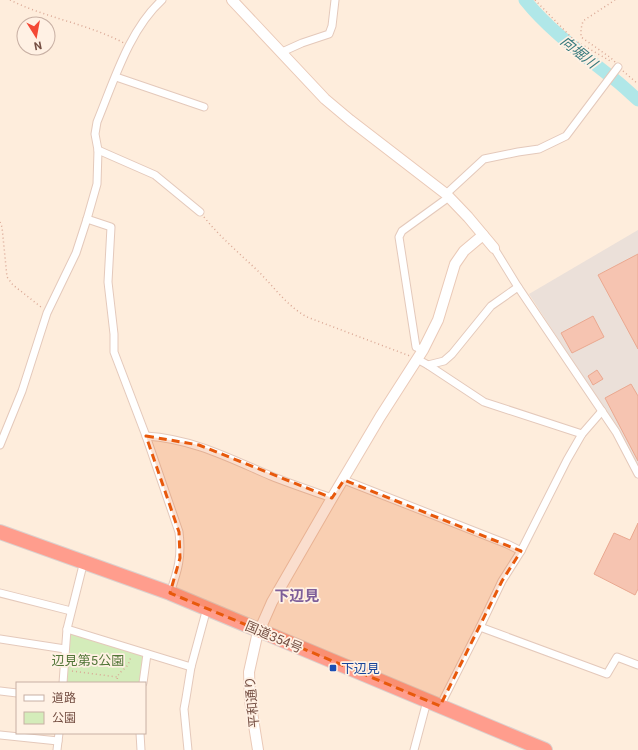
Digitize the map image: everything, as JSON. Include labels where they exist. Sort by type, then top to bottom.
[{"type":"highway","name":"国道354号","points":[[0,532],[170,593],[540,749]]},
{"type":"street","points":[[0,445],[22,391],[47,313],[76,253],[87,219],[97,184],[98,150],[95,134],[97,122],[129,45],[152,9],[162,0]]},
{"type":"street","points":[[232,0],[325,99],[337,110],[448,195],[483,235],[494,248],[518,287],[616,432],[638,474]]},
{"type":"street","points":[[282,52],[302,43],[329,34],[332,26],[335,0]]},
{"type":"street","points":[[423,350],[416,346],[399,237],[402,231],[448,195],[484,159],[539,149],[566,136],[617,69]]},
{"type":"street","points":[[116,77],[204,107]]},
{"type":"street","points":[[98,150],[155,175],[200,212]]},
{"type":"street","points":[[87,219],[111,227],[108,282],[114,334],[114,352],[146,436],[178,532],[181,547],[180,558],[170,593]]},
{"type":"street","name":"平和通り","points":[[258,750],[250,700],[249,672],[257,636],[272,602],[332,498],[380,417],[423,350],[438,320],[455,264],[464,251],[483,235]]},
{"type":"street","points":[[428,365],[444,361],[452,354],[491,306],[518,287]]},
{"type":"street","points":[[417,359],[484,402],[582,434]]},
{"type":"street","points":[[414,750],[434,704],[480,627],[502,581],[521,551],[566,460],[582,434],[602,411]]},
{"type":"street","points":[[146,436],[199,445],[272,476],[332,498]]},
{"type":"street","points":[[344,480],[507,544],[521,551]]},
{"type":"street","points":[[63,682],[67,630],[84,561]]},
{"type":"street","points":[[0,593],[71,611]]},
{"type":"street","points":[[188,750],[184,709],[191,667],[207,608]]},
{"type":"street","points":[[480,627],[607,674],[617,657],[638,665]]},
{"type":"street","points":[[67,630],[191,667]]},
{"type":"street","points":[[0,639],[65,649]]},
{"type":"street","points":[[143,682],[147,654]]},
{"type":"street","points":[[0,691],[16,693]]},
{"type":"street","points":[[57,750],[59,734]]},
{"type":"street","points":[[140,734],[141,750]]},
{"type":"street","points":[[0,735],[58,741]]},
{"type":"path","points":[[10,0],[129,45]]},
{"type":"path","points":[[535,0],[574,40],[616,64],[611,58],[581,37],[582,21],[615,0]]},
{"type":"path","points":[[617,69],[638,84]]},
{"type":"path","points":[[200,212],[216,233],[258,271],[298,312],[307,317],[417,359]]},
{"type":"path","points":[[0,222],[2,227],[7,276],[14,285],[47,313]]},
{"type":"path","points":[[118,682],[117,677],[120,671],[125,668],[129,662],[132,649]]},
{"type":"path","points":[[64,670],[117,677]]},
{"type":"highlighted area","points":[[146,436],[199,445],[332,498],[344,480],[521,551],[502,581],[440,706],[170,593],[180,558],[179,532]]},
{"type":"shaded area","points":[[638,230],[638,468],[619,432],[529,294]]},
{"type":"green space","name":"辺見第5公園","points":[[67,629],[147,654],[143,682],[63,682]]},
{"type":"building","points":[[638,254],[638,349],[598,275]]},
{"type":"building","points":[[593,316],[604,337],[572,353],[561,333]]},
{"type":"building","points":[[597,370],[603,379],[593,385],[588,376]]},
{"type":"building","points":[[631,384],[638,396],[638,461],[605,398]]},
{"type":"building","points":[[638,523],[638,589],[635,595],[594,574],[614,533],[630,540]]},
{"type":"waterway","name":"向堀川","points":[[525,0],[555,31],[638,100]]},
{"type":"place","name":"下辺見","points":[[333,668]]},
{"type":"district","name":"下辺見","points":[[297,596]]}]
